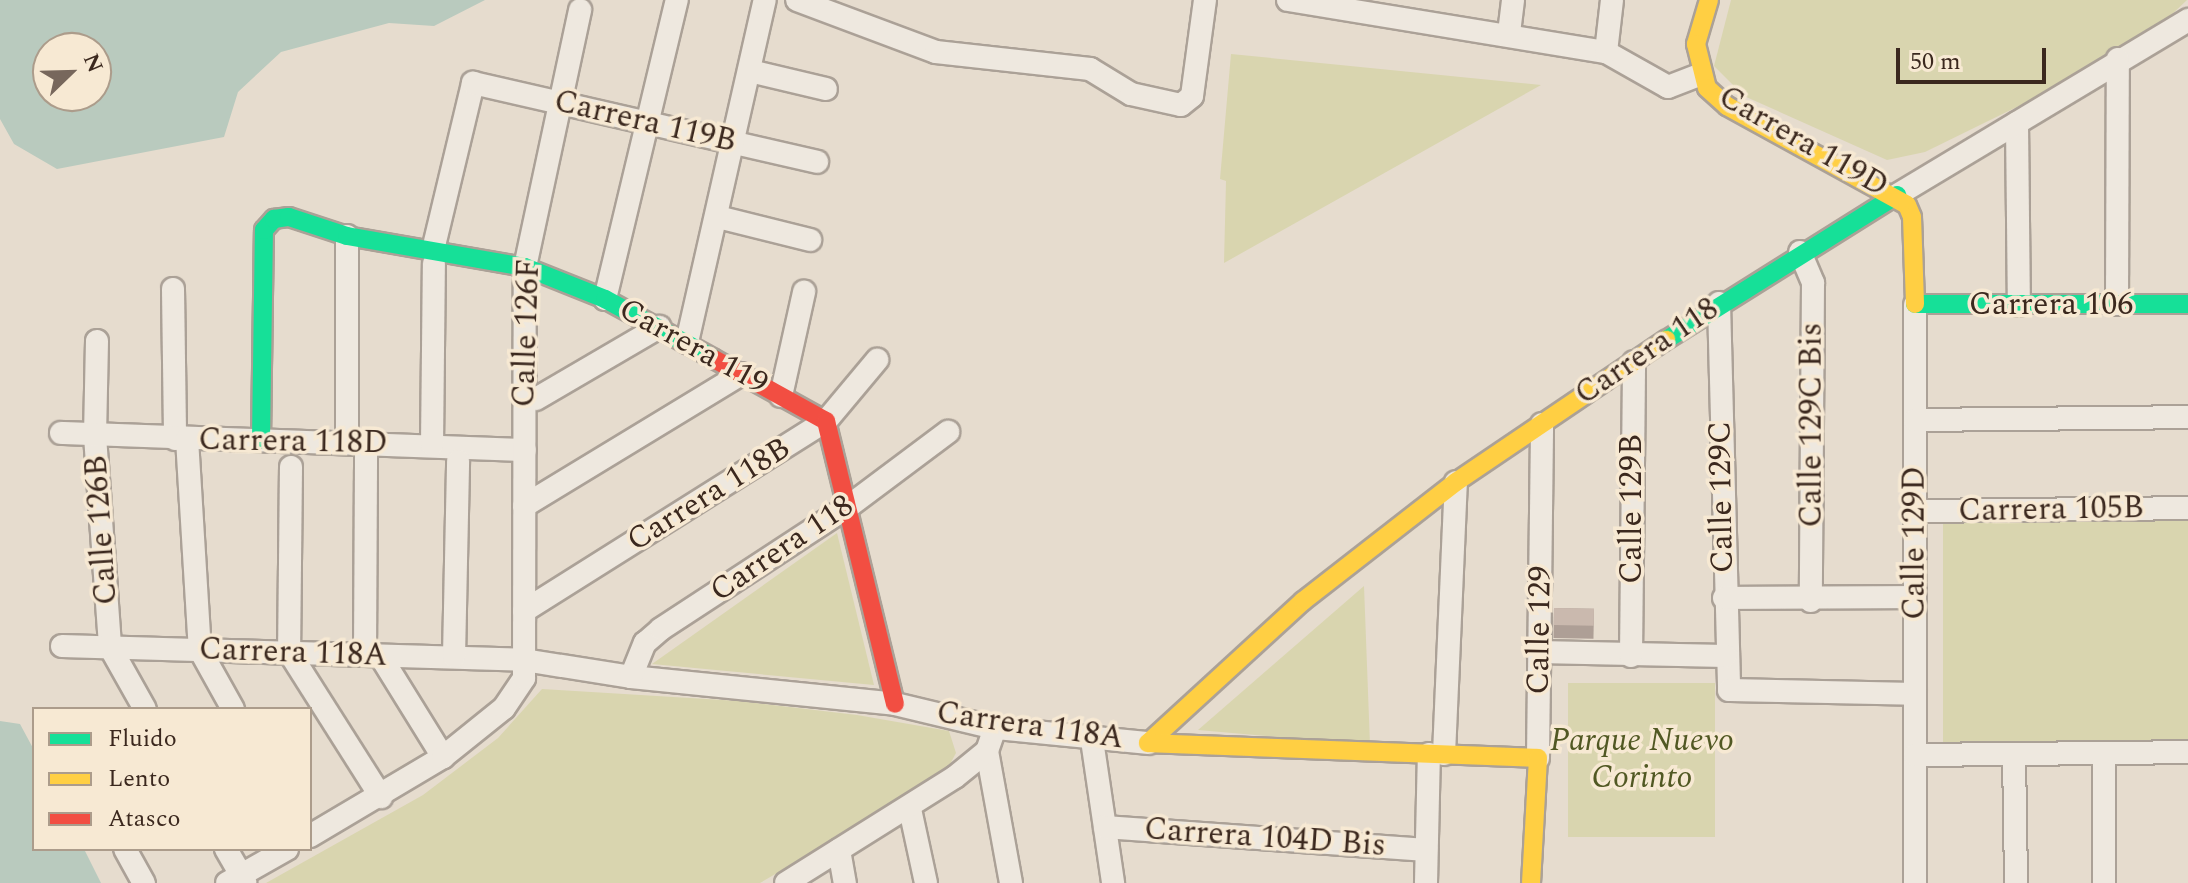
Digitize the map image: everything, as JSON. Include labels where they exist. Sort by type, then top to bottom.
[{"type":"street","points":[[605,299],[677,0]]},
{"type":"street","points":[[687,342],[718,217],[765,0]]},
{"type":"street","points":[[797,0],[936,52],[1090,69],[1131,94],[1188,102],[1205,0]]},
{"type":"street","name":"Carrera 119D","points":[[1288,0],[1431,10],[1509,33],[1606,52],[1668,87],[1700,75],[1727,106],[1902,200]]},
{"type":"street","points":[[1509,33],[1513,0]]},
{"type":"street","points":[[1606,52],[1612,0]]},
{"type":"street","points":[[1700,75],[1696,44],[1709,0]]},
{"type":"street","name":"Calle 126F","points":[[524,660],[525,267],[563,104],[580,10]]},
{"type":"street","name":"Carrera 118","points":[[1148,743],[1303,601],[1456,482],[1719,303],[1800,252],[1902,200],[2118,59],[2188,20]]},
{"type":"street","points":[[2117,304],[2118,59]]},
{"type":"street","points":[[750,71],[826,89]]},
{"type":"street","name":"Carrera 119B","points":[[434,257],[473,83],[817,162]]},
{"type":"street","points":[[2017,123],[2019,305]]},
{"type":"street","name":"Calle 129D","points":[[1902,200],[1912,217],[1915,305],[1915,883]]},
{"type":"street","name":"Carrera 119","points":[[261,440],[264,230],[274,219],[289,217],[347,236],[434,257],[525,267],[605,299],[826,421]]},
{"type":"street","points":[[718,217],[810,240]]},
{"type":"street","points":[[347,236],[357,443],[373,656],[443,757]]},
{"type":"street","name":"Calle 129C Bis","points":[[1800,252],[1813,283],[1811,601]]},
{"type":"street","points":[[432,445],[434,257]]},
{"type":"street","points":[[173,289],[181,439],[200,650],[232,707]]},
{"type":"street","points":[[781,396],[804,292]]},
{"type":"street","name":"Calle 129C","points":[[1719,303],[1724,598],[1729,690],[1915,694]]},
{"type":"street","name":"Carrera 106","points":[[1915,305],[2188,304]]},
{"type":"street","points":[[536,399],[659,327]]},
{"type":"street","name":"Calle 126B","points":[[97,341],[95,436],[110,647],[144,707]]},
{"type":"street","name":"Carrera 118B","points":[[524,611],[826,421],[877,360]]},
{"type":"street","name":"Calle 129B","points":[[1631,656],[1634,362]]},
{"type":"street","points":[[524,506],[741,374]]},
{"type":"street","points":[[1915,420],[2188,417]]},
{"type":"street","points":[[826,421],[895,704]]},
{"type":"street","name":"Calle 129","points":[[1531,883],[1538,758],[1542,424]]},
{"type":"street","name":"Carrera 118","points":[[631,677],[645,643],[661,629],[849,506],[948,432]]},
{"type":"street","name":"Carrera 118D","points":[[61,433],[525,450]]},
{"type":"street","points":[[454,657],[458,461]]},
{"type":"street","points":[[291,467],[289,652],[381,797]]},
{"type":"street","points":[[1426,883],[1426,850],[1437,754],[1456,482]]},
{"type":"street","name":"Carrera 105B","points":[[1915,511],[2188,508]]},
{"type":"street","points":[[1724,598],[1811,601],[1915,597]]},
{"type":"street","name":"Carrera 118A","points":[[62,646],[524,660],[631,677],[895,704],[995,728],[1092,740],[1538,758]]},
{"type":"street","points":[[1538,652],[1726,656]]},
{"type":"street","points":[[312,835],[381,797],[443,757],[504,708],[524,678],[524,660]]},
{"type":"street","points":[[995,728],[987,751],[1011,883]]},
{"type":"street","points":[[1092,740],[1113,883]]},
{"type":"street","points":[[786,883],[910,809],[987,751]]},
{"type":"street","points":[[1915,755],[2188,752]]},
{"type":"street","points":[[2104,753],[2104,883]]},
{"type":"street","points":[[2014,754],[2016,883]]},
{"type":"street","points":[[910,809],[926,883]]},
{"type":"street","name":"Carrera 104D Bis","points":[[1105,827],[1426,850]]},
{"type":"street","points":[[839,850],[845,883]]},
{"type":"street","points":[[126,851],[144,883]]},
{"type":"street","points":[[227,851],[238,880],[284,851]]},
{"type":"green space","points":[[1731,0],[2187,0],[2148,37],[2035,98],[1925,152],[1887,160],[1744,96],[1714,66]]},
{"type":"green space","points":[[1231,54],[1541,85],[1224,263],[1226,181],[1220,179]]},
{"type":"green space","points":[[1943,519],[2188,519],[2188,744],[1943,744]]},
{"type":"green space","points":[[837,533],[874,685],[652,664]]},
{"type":"green space","points":[[1364,586],[1370,745],[1198,730]]},
{"type":"green space","name":"Parque Nuevo Corinto","points":[[1568,683],[1715,683],[1715,837],[1568,837]]},
{"type":"green space","points":[[542,689],[739,701],[857,715],[949,731],[956,753],[948,768],[905,799],[760,883],[266,883],[423,795],[498,738]]},
{"type":"shaded area","points":[[0,0],[485,0],[434,26],[389,23],[281,52],[238,92],[224,137],[57,169],[14,144],[0,119]]},
{"type":"shaded area","points":[[0,721],[20,724],[32,746],[32,851],[85,851],[101,883],[0,883]]},
{"type":"building","points":[[1554,608],[1594,609],[1594,626],[1554,625]]},
{"type":"traffic: fast","points":[[1666,340],[1897,195]]},
{"type":"traffic: fast","points":[[261,440],[264,230],[274,219],[289,217],[347,236],[525,267],[605,299],[714,359]]},
{"type":"traffic: fast","points":[[1915,304],[2188,304]]},
{"type":"traffic: slow","points":[[1709,0],[1696,44],[1707,88],[1727,106],[1907,205],[1912,217],[1915,304]]},
{"type":"traffic: slow","points":[[1148,743],[1303,601],[1456,482],[1666,340]]},
{"type":"traffic: slow","points":[[1148,743],[1538,758],[1531,883]]},
{"type":"traffic: jam","points":[[714,359],[826,421],[895,704]]}]
